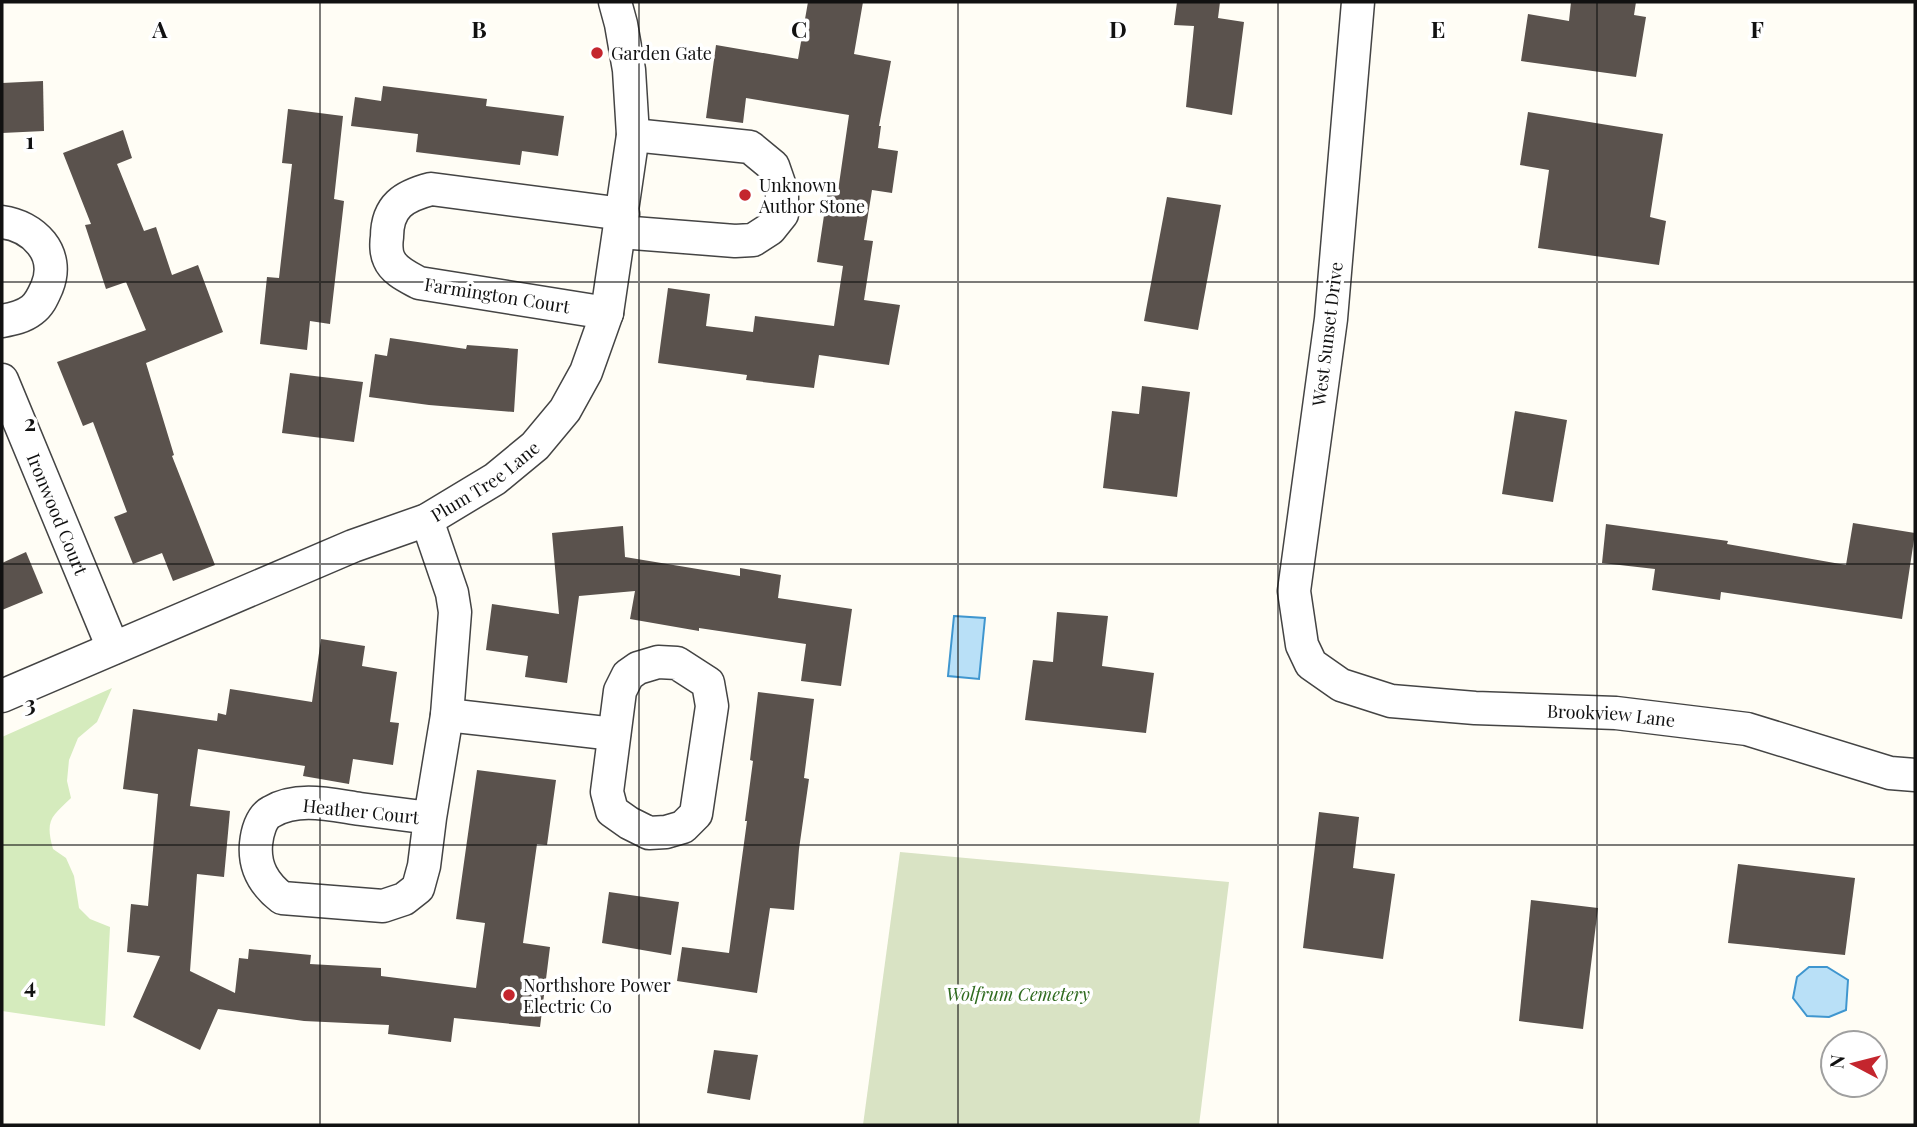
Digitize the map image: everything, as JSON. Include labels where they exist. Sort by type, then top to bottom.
[{"type":"street","name":"Plum Tree Lane","points":[[2,695],[353,546],[427,520],[495,479],[535,446],[565,411],[586,372],[607,313],[633,135],[629,70],[615,2]]},
{"type":"street","name":"West Sunset Drive","points":[[1311,664],[1302,645],[1294,591],[1331,319],[1358,2]]},
{"type":"street","name":"Farmington Court","points":[[607,313],[419,283],[402,274],[389,260],[387,224],[395,207],[411,194],[431,189],[735,241],[753,240],[770,229],[782,214],[782,192],[773,166],[750,147],[633,135]]},
{"type":"street","points":[[2,222],[20,225],[36,235],[47,252],[51,278],[41,301],[33,310],[17,318],[2,321]]},
{"type":"street","name":"Ironwood Court","points":[[2,380],[113,648]]},
{"type":"street","name":"Heather Court","points":[[427,520],[452,593],[455,612],[447,715],[424,866],[418,888],[404,899],[383,906],[282,898],[270,889],[259,871],[255,856],[257,832],[268,813],[288,805],[310,803],[430,818]]},
{"type":"street","points":[[658,662],[677,663],[708,683],[712,706],[699,798],[696,814],[683,827],[649,833],[611,811],[607,792],[614,734],[620,691],[628,675],[638,668],[658,662]]},
{"type":"street","name":"Brookview Lane","points":[[1311,664],[1341,685],[1391,701],[1475,708],[1616,713],[1747,729],[1890,773],[1915,775]]},
{"type":"street","points":[[447,715],[614,734]]},
{"type":"green space","points":[[112,688],[97,722],[78,738],[69,760],[67,781],[71,798],[54,815],[50,825],[53,849],[66,858],[74,876],[79,908],[90,919],[110,927],[105,1026],[2,1011],[2,737]]},
{"type":"green space","name":"Wolfrum Cemetery","points":[[900,852],[1229,882],[1199,1125],[863,1125]]},
{"type":"water","points":[[954,616],[985,618],[979,679],[948,676]]},
{"type":"water","points":[[1809,967],[1827,967],[1848,980],[1846,1010],[1829,1017],[1807,1016],[1793,998],[1797,977]]},
{"type":"building","points":[[808,2],[863,2],[854,54],[891,61],[879,126],[878,148],[898,151],[892,193],[872,190],[864,240],[873,241],[864,300],[900,305],[889,365],[819,355],[814,388],[746,380],[747,375],[658,363],[668,288],[710,294],[706,326],[753,332],[755,316],[834,326],[843,266],[817,262],[828,189],[838,191],[849,115],[746,98],[743,123],[706,118],[716,45],[798,59]]},
{"type":"building","points":[[1177,2],[1220,2],[1218,18],[1244,22],[1232,115],[1186,107],[1194,26],[1174,25]]},
{"type":"building","points":[[1571,2],[1636,2],[1634,15],[1646,17],[1636,77],[1521,61],[1528,14],[1569,21]]},
{"type":"building","points":[[43,81],[44,131],[2,133],[2,83]]},
{"type":"building","points":[[383,86],[487,99],[486,106],[564,116],[558,156],[522,151],[520,165],[416,152],[418,134],[351,126],[355,97],[381,101]]},
{"type":"building","points":[[288,109],[343,116],[334,199],[344,201],[330,324],[310,321],[307,350],[260,344],[267,277],[279,278],[292,164],[282,163]]},
{"type":"building","points":[[1528,112],[1663,134],[1650,217],[1666,221],[1659,265],[1538,248],[1549,170],[1520,165]]},
{"type":"building","points":[[123,130],[132,158],[117,164],[144,231],[156,227],[172,275],[198,265],[223,332],[146,363],[174,455],[172,456],[215,565],[173,581],[162,553],[133,564],[114,517],[127,512],[93,422],[83,426],[57,362],[146,330],[126,282],[106,289],[85,225],[91,224],[63,153]]},
{"type":"building","points":[[1167,197],[1221,205],[1198,330],[1144,321]]},
{"type":"building","points":[[390,338],[466,349],[467,345],[518,349],[514,412],[369,397],[375,354],[387,356]]},
{"type":"building","points":[[290,373],[363,382],[354,442],[282,433]]},
{"type":"building","points":[[1142,386],[1190,392],[1177,497],[1103,488],[1112,411],[1139,414]]},
{"type":"building","points":[[1515,411],[1567,420],[1553,502],[1502,494]]},
{"type":"building","points":[[1853,523],[1915,533],[1902,619],[1721,592],[1720,600],[1652,590],[1655,569],[1602,563],[1606,524],[1728,541],[1727,544],[1846,565]]},
{"type":"building","points":[[623,526],[625,557],[740,576],[740,568],[781,575],[778,598],[852,609],[841,686],[801,681],[806,644],[699,628],[699,631],[630,619],[635,591],[579,596],[567,683],[525,677],[528,656],[486,650],[492,604],[559,614],[552,533]]},
{"type":"building","points":[[26,552],[43,593],[2,610],[2,563]]},
{"type":"building","points":[[1057,612],[1108,616],[1102,666],[1154,673],[1146,733],[1025,720],[1033,660],[1053,662]]},
{"type":"building","points":[[321,639],[365,646],[362,666],[397,672],[390,722],[399,723],[393,765],[353,759],[349,784],[303,776],[305,766],[198,749],[190,806],[230,811],[224,877],[197,874],[190,971],[235,993],[239,958],[248,959],[249,949],[311,955],[310,964],[381,968],[381,976],[476,988],[485,923],[456,919],[477,770],[556,780],[547,845],[537,844],[523,943],[550,947],[540,1027],[454,1018],[451,1042],[388,1034],[389,1025],[304,1021],[218,1009],[200,1050],[133,1017],[160,956],[127,952],[131,904],[148,906],[158,794],[123,789],[133,709],[217,721],[218,713],[226,715],[230,689],[312,702]]},
{"type":"building","points":[[758,692],[814,699],[804,778],[809,779],[794,910],[770,908],[757,993],[677,981],[682,947],[729,953],[747,821],[753,761],[750,760]]},
{"type":"building","points":[[1319,812],[1359,817],[1353,868],[1395,874],[1383,959],[1303,948]]},
{"type":"building","points":[[1738,864],[1855,878],[1845,955],[1728,943]]},
{"type":"building","points":[[609,892],[679,902],[671,955],[602,943]]},
{"type":"building","points":[[1531,900],[1598,908],[1583,1029],[1519,1021]]},
{"type":"building","points":[[714,1050],[758,1055],[750,1100],[707,1093]]},
{"type":"place","name":"Garden Gate","points":[[597,53]]},
{"type":"place","name":"Unknown Author Stone","points":[[745,195]]},
{"type":"place","name":"Northshore Power Electric Co","points":[[509,995]]}]
